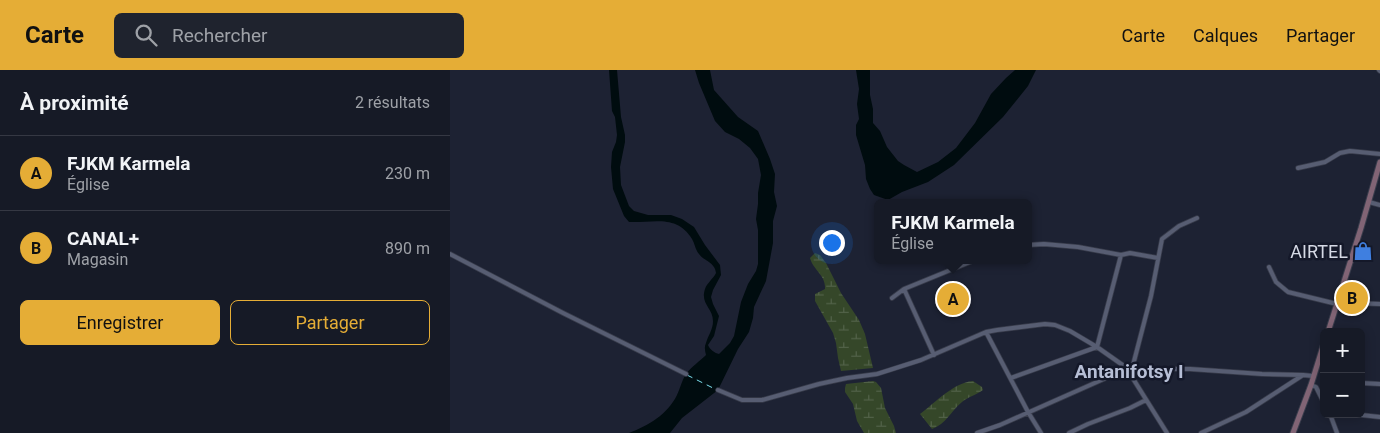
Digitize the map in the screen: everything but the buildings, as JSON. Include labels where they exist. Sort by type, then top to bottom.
[{"type":"main road","points":[[1329,328],[1380,162]]},
{"type":"main road","points":[[1293,433],[1314,386],[1313,376],[1320,355]]},
{"type":"street","points":[[1298,168],[1325,162],[1340,153],[1350,151],[1380,154]]},
{"type":"street","points":[[1369,202],[1380,205]]},
{"type":"street","points":[[1167,433],[1132,377],[1132,369],[1151,296],[1162,239],[1179,226],[1197,218]]},
{"type":"street","points":[[1032,245],[1078,247],[1121,255],[1130,252],[1158,258]]},
{"type":"street","points":[[450,254],[686,374]]},
{"type":"street","points":[[1097,347],[1121,255]]},
{"type":"street","points":[[892,298],[904,289],[965,264]]},
{"type":"street","points":[[1268,267],[1276,282],[1288,292],[1338,302],[1380,304]]},
{"type":"street","points":[[904,289],[934,355]]},
{"type":"street","points":[[718,390],[742,400],[762,400],[819,384],[877,374],[934,355],[986,332],[1026,326],[1055,325],[1070,331],[1124,366],[1132,369],[1190,369],[1313,376]]},
{"type":"street","points":[[986,332],[1041,433]]},
{"type":"street","points":[[1011,378],[1097,347]]},
{"type":"street","points":[[977,433],[1106,378],[1124,366]]},
{"type":"street","points":[[1201,433],[1246,412],[1303,375]]},
{"type":"street","points":[[1365,383],[1380,384]]},
{"type":"street","points":[[1314,386],[1320,386]]},
{"type":"street","points":[[1314,386],[1320,396]]},
{"type":"street","points":[[1069,433],[1146,400]]},
{"type":"street","points":[[1365,415],[1380,417]]},
{"type":"street","points":[[1331,418],[1337,433]]},
{"type":"green space","points":[[815,253],[820,255],[826,263],[841,293],[859,320],[865,334],[873,368],[841,371],[833,333],[815,301],[815,294],[825,289],[825,284],[810,258]]},
{"type":"green space","points":[[873,381],[881,388],[885,408],[896,433],[864,433],[857,421],[853,404],[845,392],[846,384]]},
{"type":"green space","points":[[973,381],[982,387],[983,390],[962,402],[945,421],[932,429],[920,414],[952,389]]},
{"type":"shaded area","points":[[609,70],[617,70],[621,117],[625,135],[620,167],[621,185],[629,206],[634,211],[648,215],[671,215],[682,219],[694,227],[720,265],[721,275],[711,297],[719,316],[714,336],[708,345],[717,354],[730,343],[734,336],[741,302],[758,264],[758,230],[756,219],[761,175],[758,159],[750,148],[739,139],[725,132],[715,121],[695,70],[710,70],[714,90],[738,117],[758,131],[775,174],[774,192],[777,206],[773,221],[773,243],[766,281],[754,307],[749,332],[738,349],[718,390],[682,418],[670,433],[629,433],[650,423],[663,414],[673,402],[686,374],[706,355],[705,346],[713,321],[705,302],[704,294],[706,287],[716,273],[714,266],[699,254],[692,239],[679,226],[656,221],[629,222],[624,216],[613,189],[612,152],[617,135],[615,117],[612,111]]},
{"type":"shaded area","points":[[856,70],[870,70],[873,123],[898,161],[917,172],[938,162],[956,148],[975,123],[991,94],[1015,70],[1036,70],[1028,86],[1003,117],[954,165],[928,182],[890,199],[874,195],[866,179],[865,165],[856,135],[856,125],[859,119],[857,104],[859,89]]},
{"type":"ferry route","points":[[687,375],[717,390]]},
{"type":"place","name":"AIRTEL","points":[[1363,251]]},
{"type":"place","name":"CANAL+","points":[[1352,298]]},
{"type":"place","name":"FJKM Karmela","points":[[953,299]]},
{"type":"district","name":"Antanifotsy I","points":[[1129,371]]}]
